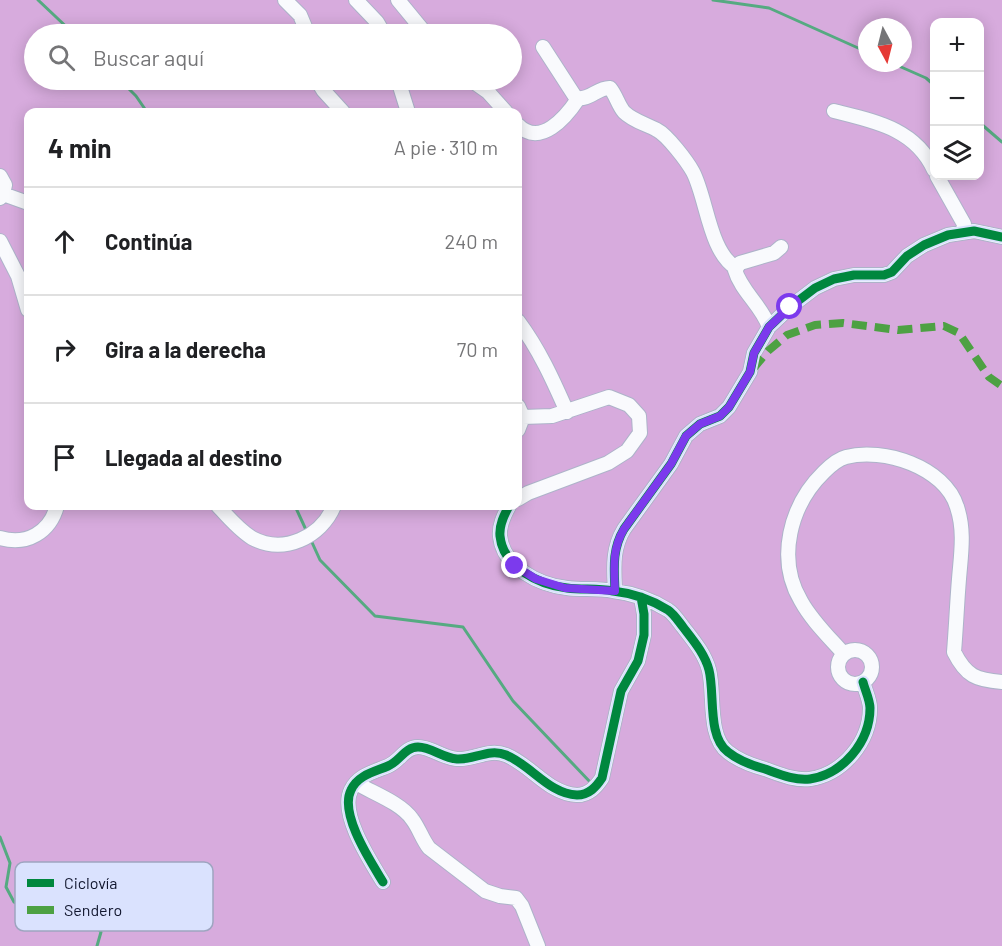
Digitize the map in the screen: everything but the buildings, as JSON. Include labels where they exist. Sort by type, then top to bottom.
[{"type":"street","points":[[285,0],[300,15],[304,24]]},
{"type":"street","points":[[356,0],[378,24]]},
{"type":"street","points":[[398,0],[418,24]]},
{"type":"street","points":[[543,47],[572,94],[578,99]]},
{"type":"street","points":[[522,128],[529,132],[545,132],[560,122],[578,99],[595,94],[603,88],[610,88],[625,113],[636,121],[660,131],[692,171],[718,246],[730,264],[736,268]]},
{"type":"street","points":[[323,90],[339,108]]},
{"type":"street","points":[[401,90],[407,108]]},
{"type":"street","points":[[484,90],[502,108]]},
{"type":"street","points":[[834,111],[882,123],[901,133],[921,151],[930,164]]},
{"type":"street","points":[[0,176],[5,185],[2,196],[24,202]]},
{"type":"street","points":[[939,180],[964,224],[963,231]]},
{"type":"street","points":[[615,591],[614,552],[621,535],[671,464],[686,436],[700,424],[720,416],[729,407],[750,372],[754,353],[769,327],[790,307],[815,288],[834,279],[854,275],[884,275],[891,272],[907,256],[924,245],[948,235],[974,231],[1002,237]]},
{"type":"street","points":[[0,241],[18,276],[24,296]]},
{"type":"street","points":[[769,327],[765,317],[741,284],[736,268],[740,263],[774,253],[781,247]]},
{"type":"street","points":[[522,326],[543,361],[567,412]]},
{"type":"street","points":[[522,417],[552,416],[609,397],[629,405],[639,416],[640,433],[627,451],[608,463],[522,497]]},
{"type":"street","points":[[844,654],[800,601],[788,562],[791,526],[797,506],[813,483],[844,457],[870,454],[898,458],[920,467],[944,485],[957,504],[963,528],[954,652],[963,668],[976,678],[1002,682]]},
{"type":"street","points":[[0,538],[19,540],[43,532],[55,510]]},
{"type":"street","points":[[222,510],[239,528],[253,538],[269,544],[287,544],[304,539],[318,530],[332,510]]},
{"type":"street","points":[[507,510],[501,520],[500,536],[505,552],[515,566],[536,579],[565,588],[615,591],[641,597],[670,611],[696,644],[709,668],[714,700],[714,724],[718,739],[727,752],[756,766],[789,777],[809,779],[830,773],[848,760],[864,737],[870,708],[863,682]]},
{"type":"street","points":[[383,882],[356,835],[349,799],[356,783],[369,773],[389,766],[410,749],[420,747],[458,759],[497,752],[507,755],[560,790],[576,795],[590,792],[602,778],[621,691],[638,661],[644,635],[641,597]]},
{"type":"street","points":[[849,651],[860,651],[869,658],[872,668],[863,682],[852,684],[843,679],[838,669],[838,663],[849,651]]},
{"type":"street","points":[[356,783],[401,807],[412,818],[429,848],[485,891],[516,898],[522,906],[538,946]]},
{"type":"shaded area","points":[[0,0],[1002,0],[1002,946],[0,946]]},
{"type":"waterway","points":[[38,0],[63,24]]},
{"type":"waterway","points":[[713,0],[769,8],[858,48]]},
{"type":"waterway","points":[[912,72],[930,82]]},
{"type":"waterway","points":[[130,90],[144,108]]},
{"type":"waterway","points":[[983,126],[1002,142]]},
{"type":"waterway","points":[[297,510],[307,532]]},
{"type":"waterway","points":[[310,538],[320,560],[375,616],[463,627],[513,701],[592,784]]},
{"type":"waterway","points":[[0,837],[10,863],[6,887],[15,903]]},
{"type":"waterway","points":[[97,946],[100,931]]},
{"type":"marked path","points":[[753,369],[768,351],[787,335],[815,325],[843,323],[898,330],[944,326],[959,333],[989,377],[1002,386]]},
{"type":"cycle path","points":[[615,591],[614,567],[617,544],[624,529],[671,464],[686,436],[700,424],[720,416],[729,407],[750,372],[754,353],[769,327],[790,307],[815,288],[834,279],[854,275],[884,275],[892,272],[907,256],[924,245],[948,235],[974,231],[1002,237]]},
{"type":"cycle path","points":[[507,510],[501,524],[500,536],[508,557],[524,572],[556,586],[607,590],[634,595],[662,606],[674,616],[705,658],[711,680],[714,726],[721,745],[741,760],[781,775],[799,779],[810,779],[833,771],[852,754],[865,733],[870,708],[863,682]]},
{"type":"cycle path","points":[[383,882],[358,838],[349,812],[348,800],[351,790],[358,781],[392,764],[410,749],[423,747],[457,759],[500,753],[524,765],[558,790],[577,795],[592,790],[602,778],[621,691],[638,661],[644,635],[641,597]]},
{"type":"route","points":[[515,566],[536,579],[565,588],[615,591],[614,552],[624,529],[671,464],[686,436],[700,424],[720,416],[729,407],[750,372],[754,353],[769,327],[790,307]]}]
